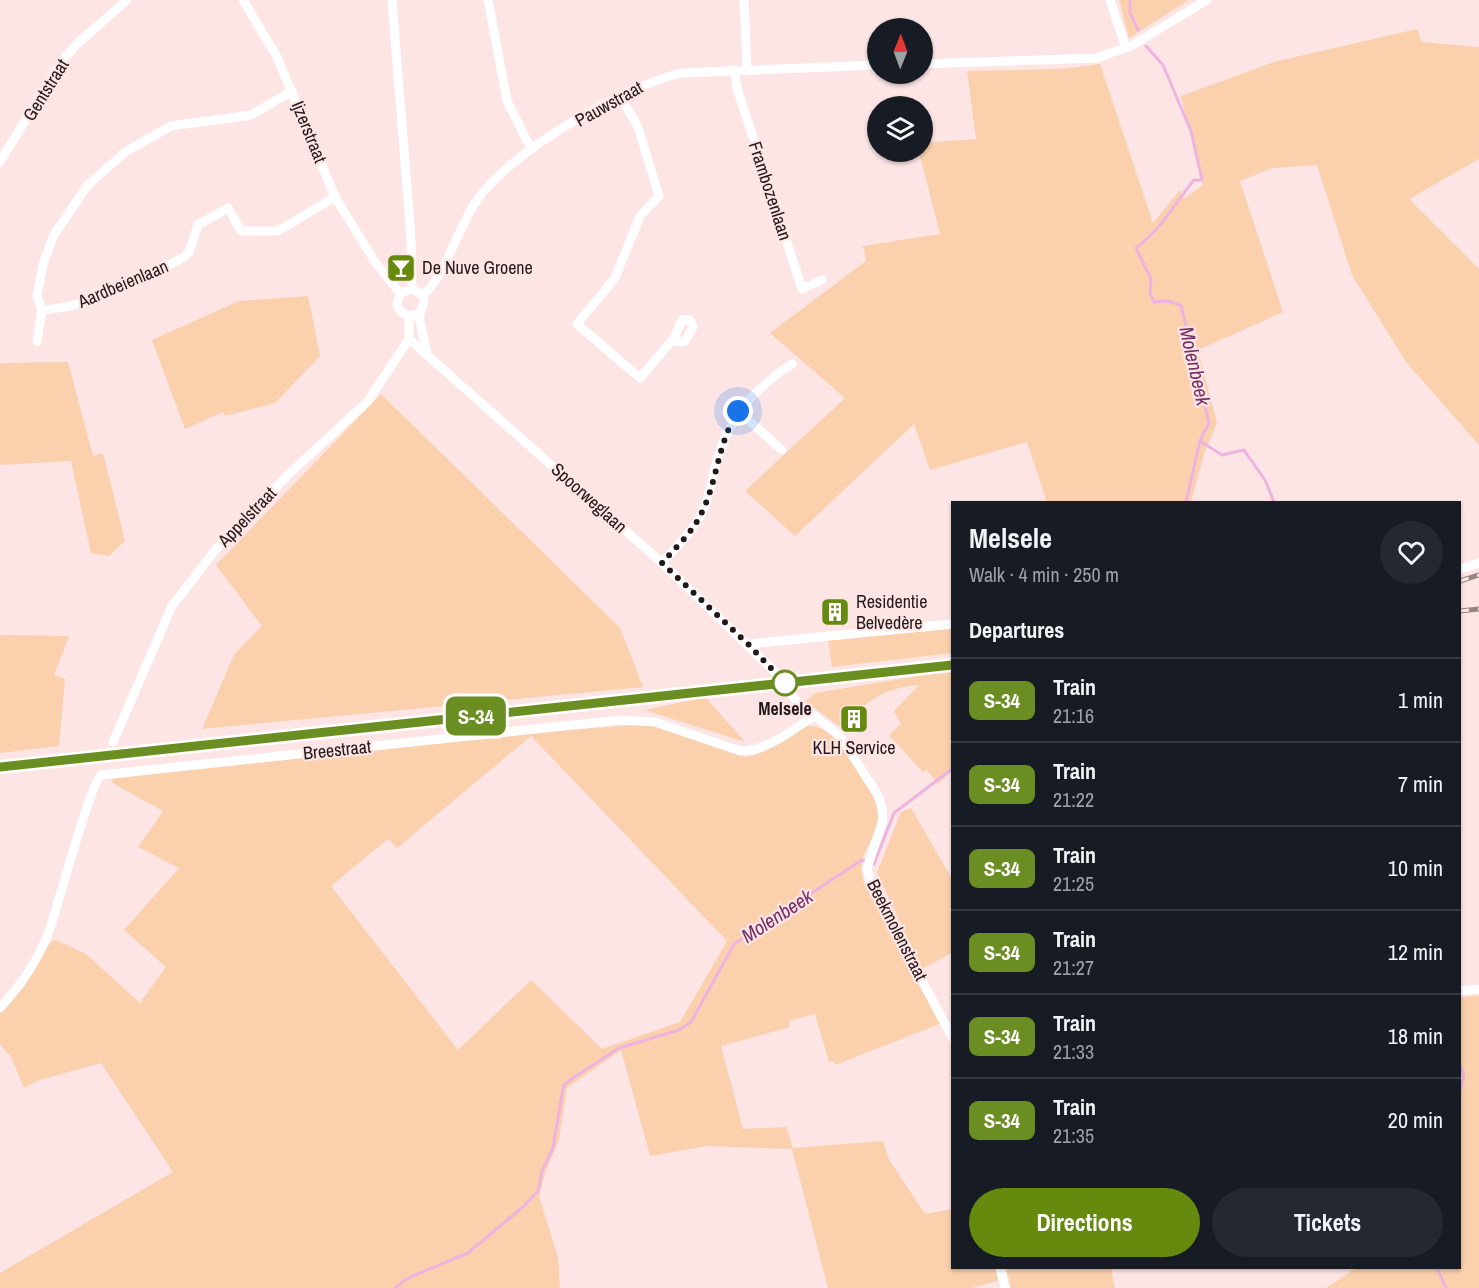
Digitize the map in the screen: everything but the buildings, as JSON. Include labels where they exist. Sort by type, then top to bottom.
[{"type":"street","name":"Gentstraat","points":[[0,162],[61,62],[79,42],[127,0]]},
{"type":"street","name":"Ijzerstraat","points":[[243,0],[277,57],[335,197],[375,262],[400,293]]},
{"type":"street","points":[[392,0],[411,238],[412,288]]},
{"type":"street","points":[[488,0],[507,101],[531,149]]},
{"type":"street","points":[[744,0],[747,70]]},
{"type":"street","points":[[1110,0],[1126,48]]},
{"type":"street","points":[[933,64],[1065,61],[1097,58],[1126,48],[1203,1]]},
{"type":"street","name":"Pauwstraat","points":[[423,295],[434,280],[476,200],[502,172],[531,149],[620,96],[657,79],[681,73],[867,65]]},
{"type":"street","name":"Frambozenlaan","points":[[734,70],[737,88],[802,289],[822,280]]},
{"type":"street","points":[[37,341],[42,310],[37,296],[43,264],[54,235],[87,186],[117,159],[171,126],[251,115],[292,91]]},
{"type":"street","points":[[620,96],[638,127],[659,196],[640,216],[615,278],[577,324],[640,378],[671,342]]},
{"type":"street","name":"Aardbeienlaan","points":[[42,310],[62,309],[138,281],[184,257],[189,252],[198,225],[228,208],[241,231],[278,231],[335,197]]},
{"type":"street","points":[[412,288],[423,295],[423,308],[419,313],[409,316],[402,314],[397,305],[400,293],[412,288]]},
{"type":"street","points":[[419,313],[427,354]]},
{"type":"street","points":[[409,316],[409,339]]},
{"type":"street","name":"Spoorweglaan","points":[[409,339],[662,563],[748,644],[780,678]]},
{"type":"street","name":"Appelstraat","points":[[112,742],[165,620],[196,573],[290,473],[368,401],[409,339]]},
{"type":"street","points":[[662,563],[689,533],[703,511],[720,448],[738,411],[767,380],[792,364]]},
{"type":"street","points":[[738,411],[782,450]]},
{"type":"street","points":[[1461,569],[1479,562]]},
{"type":"street","points":[[748,644],[951,624]]},
{"type":"street","name":"Beekmolenstraat","points":[[780,678],[798,704],[840,736],[879,797],[883,820],[867,868],[871,885],[951,1034]]},
{"type":"street","name":"Breestraat","points":[[0,1008],[18,989],[45,942],[89,802],[101,776],[620,720],[655,722],[740,751],[752,752],[762,749],[814,716]]},
{"type":"street","points":[[1461,991],[1479,989]]},
{"type":"street","points":[[1000,1269],[1005,1288]]},
{"type":"shaded area","points":[[1119,0],[1187,0],[1187,1],[1129,38]]},
{"type":"shaded area","points":[[1417,29],[1422,42],[1479,47],[1479,159],[1409,199],[1479,269],[1479,445],[1406,362],[1352,275],[1317,165],[1272,168],[1240,181],[1283,312],[1198,350],[1217,423],[1204,454],[1191,501],[1047,501],[1027,442],[930,470],[914,424],[795,536],[745,491],[845,398],[770,333],[866,261],[863,246],[940,234],[922,162],[933,162],[933,142],[976,139],[967,71],[1061,69],[1100,64],[1153,223],[1180,190],[1184,199],[1203,185],[1181,96],[1274,62]]},
{"type":"shaded area","points":[[308,296],[320,356],[275,403],[225,416],[223,412],[185,429],[152,340],[239,301]]},
{"type":"shaded area","points":[[68,362],[93,456],[103,453],[125,541],[109,556],[91,553],[71,461],[0,465],[0,363]]},
{"type":"shaded area","points":[[381,394],[620,628],[643,687],[202,729],[234,655],[262,626],[216,565]]},
{"type":"shaded area","points":[[951,629],[951,653],[832,667],[828,640]]},
{"type":"shaded area","points":[[0,635],[69,636],[54,675],[65,679],[59,746],[0,753]]},
{"type":"shaded area","points":[[951,670],[951,772],[938,784],[927,770],[923,772],[889,735],[901,724],[894,711],[919,685],[884,693],[839,726],[805,701],[816,693]]},
{"type":"shaded area","points":[[705,697],[745,742],[645,710]]},
{"type":"shaded area","points":[[647,724],[746,757],[764,751],[793,732],[807,726],[818,728],[831,735],[854,761],[877,807],[876,828],[862,864],[864,883],[940,1024],[835,1065],[834,1061],[829,1062],[815,1014],[789,1021],[790,1027],[721,1046],[743,1129],[786,1127],[793,1148],[883,1141],[888,1158],[925,1214],[951,1209],[951,1269],[997,1269],[1000,1280],[971,1288],[828,1288],[792,1149],[707,1146],[650,1156],[621,1050],[567,1088],[559,1140],[546,1170],[539,1196],[558,1258],[560,1288],[0,1288],[0,1273],[173,1172],[101,1063],[40,1080],[24,1088],[11,1057],[0,1044],[0,1013],[24,987],[50,943],[56,940],[86,954],[140,1003],[166,967],[124,930],[179,868],[138,847],[163,811],[114,784],[111,779],[529,733]],"holes":[[[531,736],[727,941],[680,1022],[602,1049],[531,980],[458,1050],[331,886],[388,839],[397,848]]]},
{"type":"shaded area","points":[[911,808],[951,877],[951,954],[922,969],[877,873],[901,812]]},
{"type":"shaded area","points":[[1479,996],[1479,1288],[1326,1288],[1354,1269],[1461,1269],[1461,997]]},
{"type":"shaded area","points":[[1006,1269],[1111,1269],[1115,1288],[1011,1288]]},
{"type":"waterway","name":"Molenbeek","points":[[1130,0],[1130,13],[1138,30]]},
{"type":"waterway","name":"Molenbeek","points":[[1146,46],[1163,65],[1191,131],[1202,180],[1194,180],[1160,225],[1136,248],[1151,279],[1150,293],[1154,302],[1168,301],[1181,305],[1209,423],[1200,441],[1186,501]]},
{"type":"waterway","points":[[1200,441],[1222,455],[1244,450],[1265,480],[1274,501]]},
{"type":"waterway","name":"Molenbeek","points":[[395,1288],[408,1278],[468,1253],[524,1206],[538,1191],[542,1171],[553,1148],[564,1085],[619,1048],[679,1030],[691,1022],[734,944],[862,860],[874,864],[894,813],[951,770]]},
{"type":"waterway","points":[[1461,1068],[1464,1075],[1461,1087]]},
{"type":"waterway","points":[[1437,1269],[1446,1288]]},
{"type":"railway","points":[[1461,581],[1479,575]]},
{"type":"railway","points":[[1461,611],[1479,609]]},
{"type":"railway","points":[[0,767],[951,665]]},
{"type":"train","name":"S-34","points":[[0,767],[951,665]]},
{"type":"place","name":"De Nuve Groene","points":[[401,268]]},
{"type":"place","name":"Residentie Belvedère","points":[[835,612]]},
{"type":"place","name":"Melsele","points":[[785,683]]},
{"type":"place","name":"KLH Service","points":[[854,719]]},
{"type":"route","points":[[738,411],[720,448],[703,511],[689,533],[662,563],[748,644],[785,683]]}]
